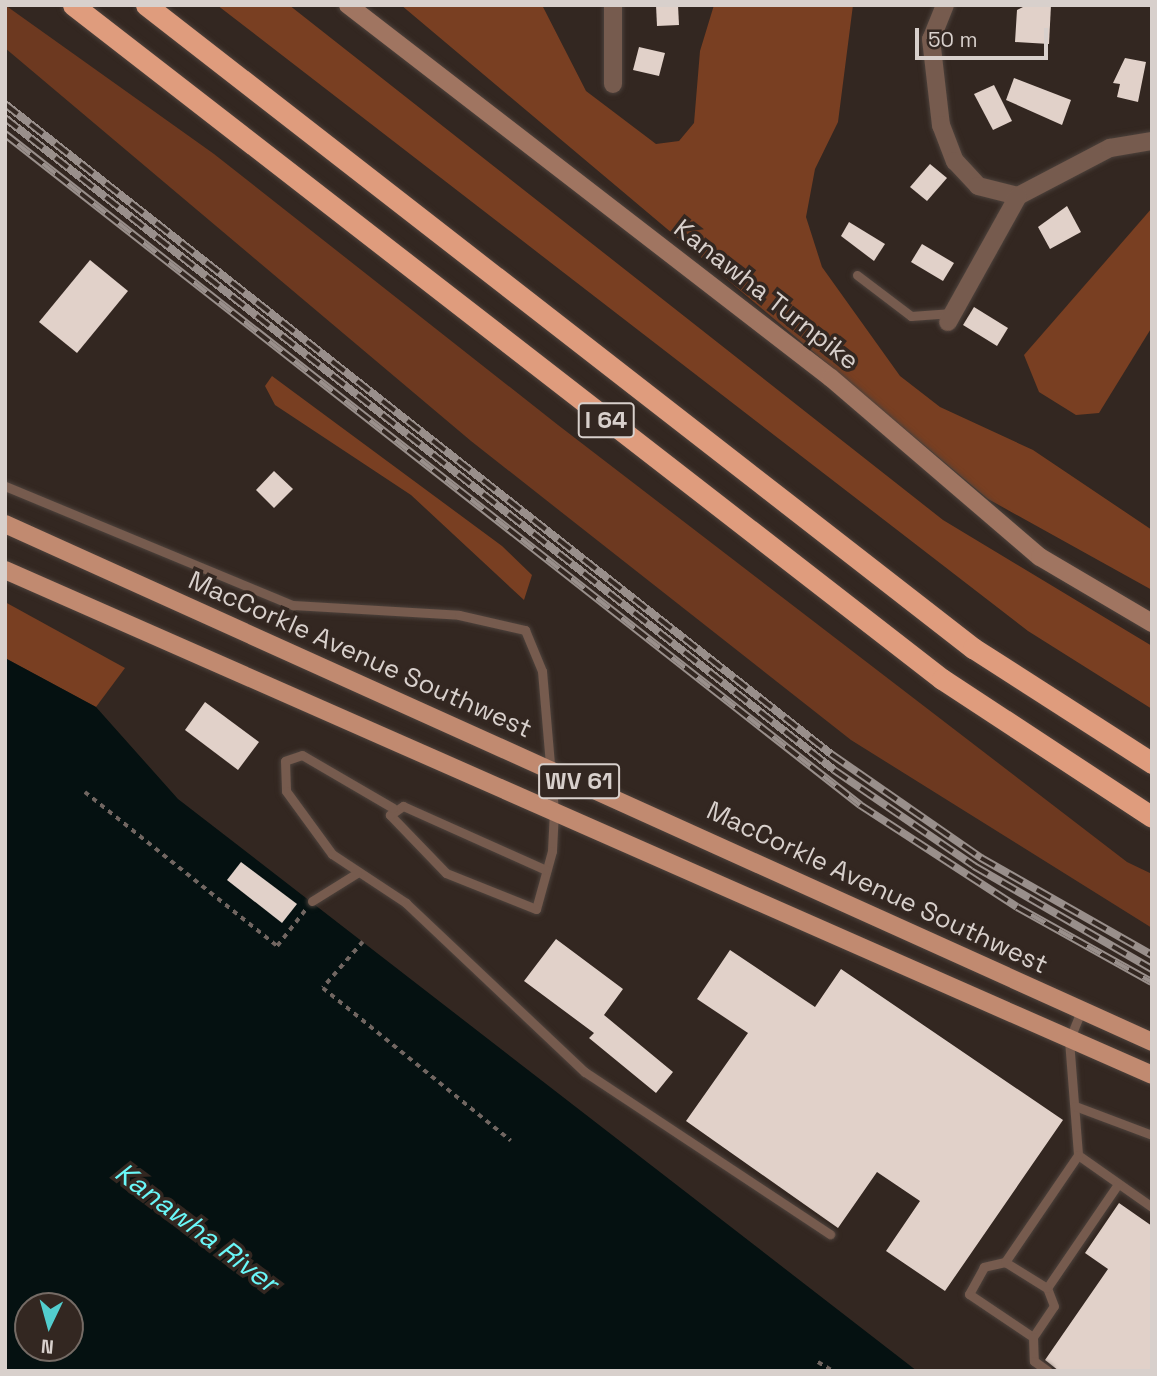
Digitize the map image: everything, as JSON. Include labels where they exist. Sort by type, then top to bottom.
[{"type":"highway","name":"I 64","points":[[73,5],[942,679],[1152,817]]},
{"type":"highway","name":"I 64","points":[[146,5],[973,648],[1152,763]]},
{"type":"main road","name":"Kanawha Turnpike","points":[[348,5],[831,378],[1040,557],[1152,623]]},
{"type":"main road","name":"MacCorkle Avenue Southwest","points":[[5,524],[1152,1042]]},
{"type":"main road","name":"WV 61","points":[[5,570],[1152,1075]]},
{"type":"street","points":[[613,5],[613,84]]},
{"type":"street","points":[[945,5],[931,39],[950,149],[978,186],[1017,196]]},
{"type":"street","points":[[951,318],[1017,196],[1110,148],[1152,141]]},
{"type":"lane","points":[[857,275],[911,316],[951,318]]},
{"type":"lane","points":[[5,486],[293,605],[459,615],[525,630],[542,671],[548,767],[554,811],[546,870],[536,909],[446,873],[395,823],[393,808]]},
{"type":"lane","points":[[546,870],[404,806],[393,808],[302,755],[285,761],[281,778],[305,821],[357,873],[406,903],[585,1072],[830,1234]]},
{"type":"lane","points":[[312,901],[357,873]]},
{"type":"lane","points":[[1033,1337],[969,1294],[984,1268],[1005,1262],[1078,1154],[1069,1040],[1081,1011]]},
{"type":"lane","points":[[1075,1106],[1152,1135]]},
{"type":"lane","points":[[1078,1154],[1152,1207]]},
{"type":"lane","points":[[1047,1288],[1118,1184]]},
{"type":"lane","points":[[1005,1262],[1047,1288],[1054,1306],[1033,1337],[1034,1361],[1048,1371]]},
{"type":"path","points":[[85,792],[277,946],[312,901]]},
{"type":"path","points":[[363,942],[323,988],[511,1141]]},
{"type":"path","points":[[818,1362],[833,1371]]},
{"type":"shaded area","points":[[5,5],[214,154],[558,425],[1127,862],[1152,874],[1152,928],[851,740],[471,441],[5,48]]},
{"type":"shaded area","points":[[217,5],[289,5],[943,520],[1152,646],[1152,709],[1028,631]]},
{"type":"shaded area","points":[[401,5],[542,5],[586,91],[656,144],[679,141],[694,123],[700,51],[714,5],[853,5],[838,122],[815,169],[806,217],[822,267],[900,376],[940,407],[1033,450],[1152,530],[1152,590],[988,499]]},
{"type":"shaded area","points":[[1152,208],[1152,327],[1099,413],[1076,415],[1039,392],[1024,355]]},
{"type":"shaded area","points":[[272,376],[502,546],[532,575],[524,600],[411,495],[275,405],[265,386]]},
{"type":"shaded area","points":[[5,602],[125,668],[96,707],[5,658]]},
{"type":"water","name":"Kanawha River","points":[[5,658],[96,707],[178,799],[917,1371],[5,1371]]},
{"type":"building","points":[[656,5],[678,5],[679,25],[657,26]]},
{"type":"building","points":[[1027,5],[1051,5],[1049,44],[1015,42],[1017,10]]},
{"type":"building","points":[[639,47],[665,53],[659,76],[633,70]]},
{"type":"building","points":[[1125,58],[1146,62],[1138,102],[1117,97],[1120,84],[1113,83]]},
{"type":"building","points":[[1014,78],[1071,100],[1062,125],[1006,100]]},
{"type":"building","points":[[994,85],[1012,121],[993,130],[974,94]]},
{"type":"building","points":[[930,164],[947,178],[927,201],[910,187]]},
{"type":"building","points":[[1067,206],[1081,232],[1050,249],[1038,227]]},
{"type":"building","points":[[849,222],[885,244],[874,261],[841,236]]},
{"type":"building","points":[[922,244],[954,263],[943,281],[911,262]]},
{"type":"building","points":[[90,260],[128,291],[77,353],[39,322]]},
{"type":"building","points":[[974,307],[1008,328],[997,346],[963,325]]},
{"type":"building","points":[[274,471],[293,489],[274,508],[256,490]]},
{"type":"building","points":[[205,702],[259,742],[238,770],[185,730]]},
{"type":"building","points":[[241,862],[297,904],[282,923],[227,880]]},
{"type":"building","points":[[556,939],[623,989],[604,1015],[673,1072],[656,1093],[589,1038],[594,1033],[524,981]]},
{"type":"building","points":[[730,950],[815,1007],[841,969],[1063,1120],[945,1291],[886,1251],[920,1201],[877,1172],[838,1228],[686,1121],[748,1033],[697,999]]},
{"type":"building","points":[[1119,1203],[1152,1226],[1152,1371],[1059,1371],[1045,1360],[1108,1269],[1085,1253]]},
{"type":"railway","points":[[5,104],[831,754],[981,858],[1152,955]]},
{"type":"railway","points":[[5,118],[834,770],[974,866],[1152,969]]},
{"type":"railway","points":[[5,134],[860,805],[1017,907],[1152,982]]}]
